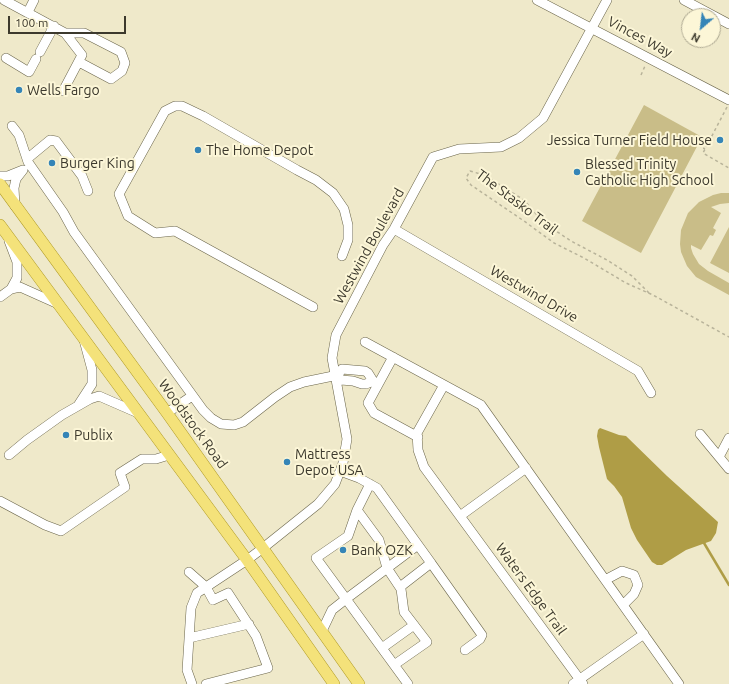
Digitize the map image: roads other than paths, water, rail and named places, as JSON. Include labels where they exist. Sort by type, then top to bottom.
[{"type":"main road","name":"Woodstock Road","points":[[0,184],[167,413],[359,684]]},
{"type":"main road","points":[[3,229],[247,560],[334,684]]},
{"type":"street","points":[[4,0],[65,33],[82,55],[63,91]]},
{"type":"street","points":[[28,12],[34,0]]},
{"type":"street","name":"Vinces Way","points":[[537,0],[729,100]]},
{"type":"street","name":"Westwind Boulevard","points":[[190,682],[187,670],[191,608],[197,593],[263,548],[318,504],[335,484],[343,463],[347,439],[332,358],[336,335],[383,245],[394,229],[433,157],[458,148],[501,147],[518,138],[543,118],[607,0]]},
{"type":"street","points":[[684,0],[729,24]]},
{"type":"street","points":[[6,58],[29,72],[54,26]]},
{"type":"street","points":[[65,33],[84,33],[121,52],[125,63],[122,71],[111,79],[79,62]]},
{"type":"street","points":[[313,307],[175,231],[155,233],[128,216],[119,194],[165,111],[175,106],[182,106],[203,116],[316,180],[333,193],[344,209],[348,224],[348,240],[342,256]]},
{"type":"street","points":[[12,126],[21,133],[27,165],[63,212],[74,232],[192,396],[211,418],[221,424],[234,425],[243,422],[290,387],[304,382],[336,375],[342,369],[368,372],[376,382]]},
{"type":"street","points":[[16,206],[14,188],[16,179],[50,140],[56,141],[82,176],[88,191]]},
{"type":"street","points":[[0,176],[8,176],[27,165]]},
{"type":"street","points":[[3,229],[17,262],[17,278],[11,289]]},
{"type":"street","name":"Westwind Drive","points":[[394,229],[638,371],[650,393]]},
{"type":"street","points":[[0,297],[11,289],[20,287],[58,304]]},
{"type":"street","points":[[79,404],[92,384],[92,370],[84,338]]},
{"type":"street","points":[[365,342],[481,405],[678,684]]},
{"type":"street","points":[[393,357],[376,382],[368,403],[374,413],[418,437]]},
{"type":"street","points":[[353,381],[354,370]]},
{"type":"street","points":[[336,375],[341,380],[366,384],[376,382]]},
{"type":"street","name":"Waters Edge Trail","points":[[444,385],[418,433],[418,450],[424,467],[578,682],[644,634]]},
{"type":"street","points":[[9,455],[27,440],[79,404],[99,396],[138,413]]},
{"type":"street","points":[[167,413],[192,396]]},
{"type":"street","points":[[700,434],[729,470]]},
{"type":"street","points":[[719,457],[729,438]]},
{"type":"street","points":[[0,501],[45,525],[60,531],[125,487],[120,473],[142,459],[156,459],[169,455]]},
{"type":"street","points":[[460,516],[526,468]]},
{"type":"street","points":[[340,471],[359,478],[377,488],[482,635],[480,639],[465,650]]},
{"type":"street","points":[[370,484],[357,510],[348,536],[316,558],[408,684]]},
{"type":"street","points":[[357,510],[379,540],[387,568],[400,587],[404,612],[427,642],[394,665]]},
{"type":"street","points":[[322,631],[332,610],[418,545]]},
{"type":"street","points":[[400,587],[431,563]]},
{"type":"street","points":[[605,580],[622,571],[634,575],[638,585],[634,594],[623,605]]},
{"type":"street","points":[[189,572],[206,587],[213,600],[228,593],[256,636],[268,668],[206,684]]},
{"type":"street","points":[[189,638],[249,624]]},
{"type":"street","points":[[382,648],[414,625]]},
{"type":"waterway","points":[[704,543],[729,585]]},
{"type":"place","name":"Wells Fargo","points":[[19,90]]},
{"type":"place","name":"Jessica Turner Field House","points":[[720,140]]},
{"type":"place","name":"The Home Depot","points":[[198,150]]},
{"type":"place","name":"Burger King","points":[[52,163]]},
{"type":"place","name":"Blessed Trinity Catholic High School","points":[[577,172]]},
{"type":"place","name":"Publix","points":[[66,435]]},
{"type":"place","name":"Mattress Depot USA","points":[[287,462]]},
{"type":"place","name":"Bank OZK","points":[[343,550]]}]
